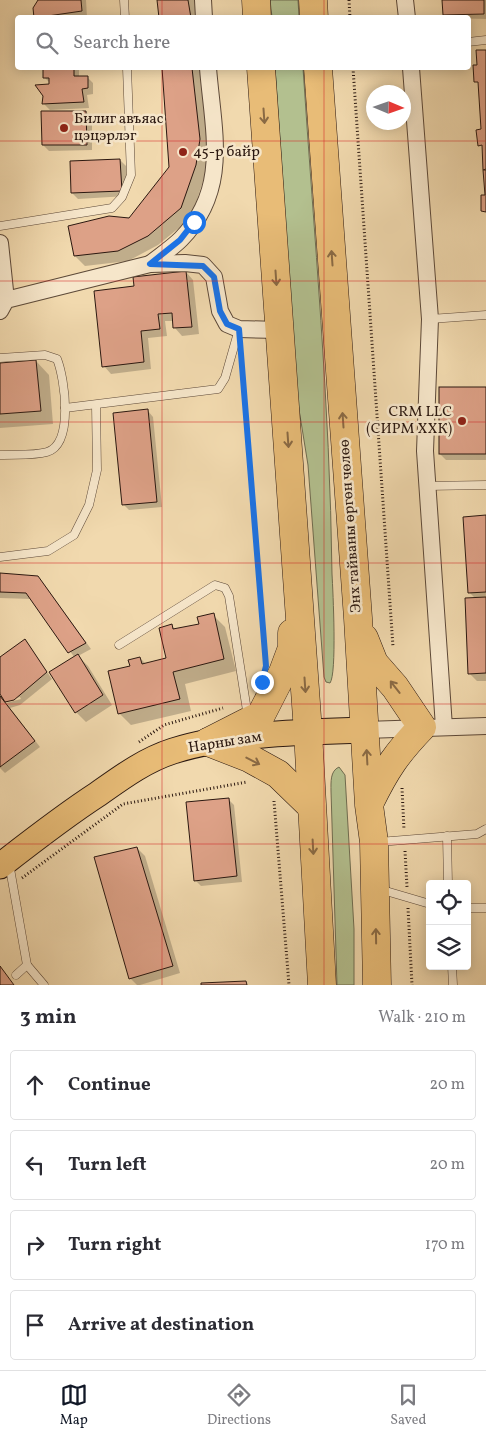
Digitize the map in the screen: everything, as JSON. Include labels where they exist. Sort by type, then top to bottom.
[{"type":"highway","points":[[256,0],[258,15]]},
{"type":"highway","points":[[313,0],[314,15]]},
{"type":"highway","points":[[261,70],[308,732],[322,985]]},
{"type":"highway","name":"Энх тайваны өргөн чөлөө","points":[[318,70],[358,618],[369,805],[374,842],[377,985]]},
{"type":"highway","points":[[208,742],[247,711],[261,715],[283,672],[292,648],[293,530]]},
{"type":"highway","points":[[358,618],[369,654],[395,687],[433,727],[399,750],[386,770],[369,805]]},
{"type":"highway","points":[[208,742],[249,758],[278,774],[311,806]]},
{"type":"main road","name":"Нарны зам","points":[[7,870],[67,815],[135,768],[173,752],[208,742],[308,732],[365,730]]},
{"type":"street","points":[[203,0],[204,15]]},
{"type":"street","points":[[405,0],[407,15]]},
{"type":"street","points":[[150,264],[180,240],[194,222],[212,190],[216,168],[208,70]]},
{"type":"street","points":[[410,70],[430,320],[425,452],[433,727]]},
{"type":"street","points":[[0,243],[3,305],[150,264],[203,266],[214,277],[220,311],[227,324],[239,329],[280,330]]},
{"type":"street","points":[[365,730],[486,726]]},
{"type":"lane","points":[[124,0],[125,15]]},
{"type":"lane","points":[[471,42],[486,40]]},
{"type":"lane","points":[[0,226],[112,208],[122,196],[131,175],[127,70]]},
{"type":"lane","points":[[430,320],[486,315]]},
{"type":"lane","points":[[65,408],[218,389],[226,378],[239,329]]},
{"type":"lane","points":[[0,358],[46,354],[57,359],[62,370],[65,408],[63,436],[58,446],[47,452],[0,455]]},
{"type":"lane","points":[[0,557],[48,551],[74,535],[89,505],[97,470],[96,405]]},
{"type":"lane","points":[[427,486],[486,485]]},
{"type":"lane","points":[[119,645],[215,585],[224,588],[229,596],[247,711]]},
{"type":"lane","points":[[374,842],[477,834],[486,829]]},
{"type":"lane","points":[[446,836],[448,880]]},
{"type":"lane","points":[[7,870],[27,965],[44,985]]},
{"type":"lane","points":[[375,888],[426,903]]},
{"type":"lane","points":[[471,908],[486,908]]},
{"type":"lane","points":[[16,975],[27,965]]},
{"type":"lane","points":[[452,970],[452,985]]},
{"type":"path","points":[[349,0],[350,15]]},
{"type":"path","points":[[354,70],[395,687]]},
{"type":"path","points":[[239,329],[266,666]]},
{"type":"path","points":[[133,745],[164,725],[247,711]]},
{"type":"path","points":[[7,870],[123,804],[248,782],[256,783]]},
{"type":"path","points":[[402,784],[412,985]]},
{"type":"path","points":[[274,797],[289,985]]},
{"type":"green space","points":[[270,0],[298,0],[299,15],[272,15]]},
{"type":"green space","points":[[275,70],[303,70],[321,321],[331,511],[334,632],[333,665],[330,683],[326,682],[324,677],[308,465],[297,397]]},
{"type":"green space","points":[[339,767],[345,775],[354,929],[354,985],[337,985],[331,784],[334,771]]},
{"type":"building","points":[[38,0],[81,0],[82,11],[55,15],[34,15],[33,8]]},
{"type":"building","points":[[157,0],[188,0],[190,15],[159,15]]},
{"type":"building","points":[[442,0],[484,0],[484,14],[443,15]]},
{"type":"building","points":[[476,50],[486,50],[486,169],[483,170],[482,145],[478,146],[476,130],[481,129],[478,82],[474,82],[473,65],[477,65]]},
{"type":"building","points":[[43,70],[74,70],[74,76],[88,76],[88,88],[82,89],[84,102],[42,104],[43,96],[35,85],[49,84],[49,78],[43,78]]},
{"type":"building","name":"45-р байр","points":[[162,70],[192,70],[200,139],[196,165],[181,208],[148,236],[118,251],[74,256],[68,226],[109,216],[129,218],[169,167]]},
{"type":"building","name":"Билиг авъяас цэцэрлэг","points":[[41,111],[86,111],[87,145],[42,145]]},
{"type":"building","points":[[120,159],[122,191],[71,193],[70,161]]},
{"type":"building","points":[[483,170],[486,170],[486,212],[481,211],[481,195],[485,195]]},
{"type":"building","points":[[186,271],[192,327],[173,328],[172,313],[158,314],[160,329],[141,331],[144,362],[102,367],[94,291],[134,286],[133,277]]},
{"type":"building","points":[[36,360],[41,411],[0,414],[0,363]]},
{"type":"building","name":"CRM LLC (СИРМ ХХК)","points":[[439,387],[486,387],[486,454],[439,454]]},
{"type":"building","points":[[148,409],[157,502],[122,505],[113,413]]},
{"type":"building","points":[[486,515],[486,592],[468,593],[463,517]]},
{"type":"building","points":[[0,573],[38,576],[86,643],[68,653],[26,593],[0,592]]},
{"type":"building","points":[[486,597],[486,673],[468,674],[465,598]]},
{"type":"building","points":[[214,613],[224,659],[173,672],[180,699],[118,714],[108,671],[130,666],[128,660],[140,657],[142,664],[166,658],[159,628],[172,624],[173,629],[199,624],[197,617]]},
{"type":"building","points":[[25,639],[47,672],[14,700],[5,702],[0,694],[0,657]]},
{"type":"building","points":[[78,654],[103,695],[75,713],[49,672]]},
{"type":"building","points":[[0,696],[35,741],[0,767]]},
{"type":"building","points":[[229,798],[237,876],[194,881],[186,802]]},
{"type":"building","points":[[137,847],[173,966],[129,979],[94,857]]},
{"type":"building","points":[[0,966],[14,985],[0,985]]},
{"type":"building","points":[[246,981],[247,985],[201,985],[201,983]]},
{"type":"place","name":"Билиг авъяас цэцэрлэг","points":[[64,128]]},
{"type":"place","name":"45-р байр","points":[[183,152]]},
{"type":"place","name":"CRM LLC (СИРМ ХХК)","points":[[462,421]]},
{"type":"route","points":[[194,222],[180,240],[150,264],[185,263],[203,266],[214,277],[220,311],[227,324],[239,329],[266,666],[262,682]]}]
